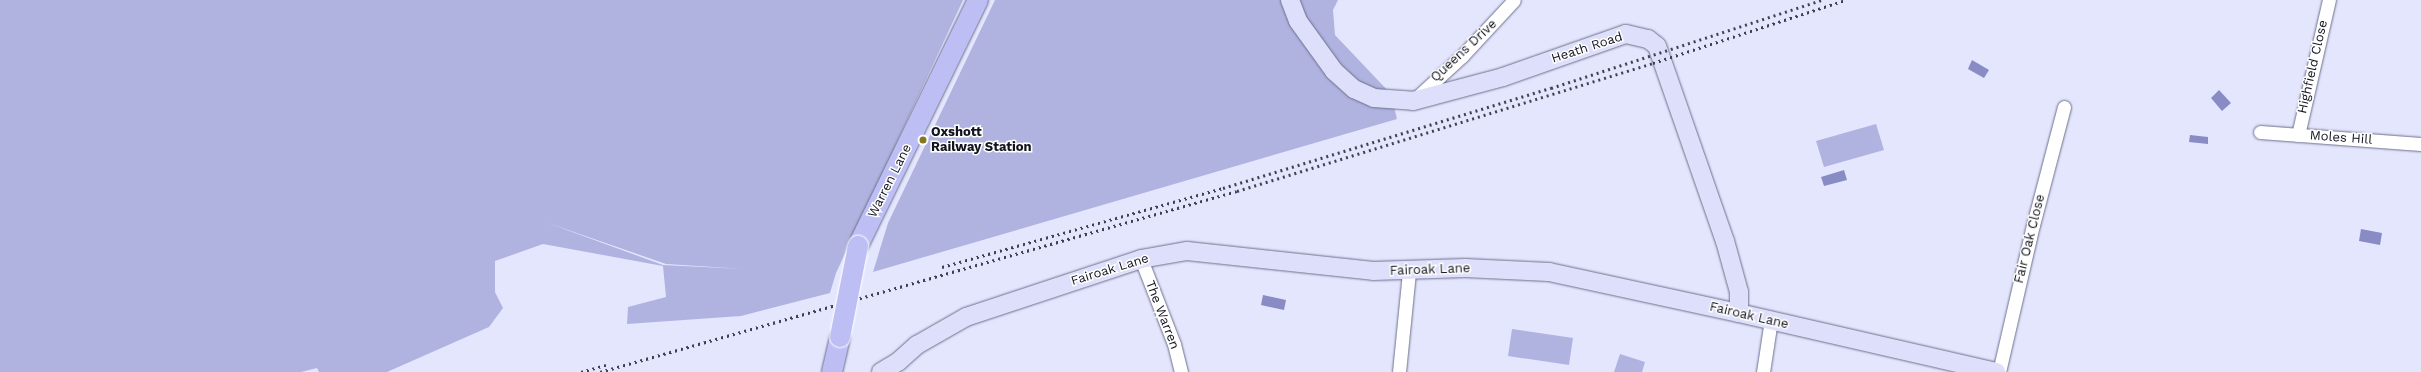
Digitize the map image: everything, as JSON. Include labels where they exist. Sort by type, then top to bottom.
[{"type":"main road","name":"Warren Lane","points":[[832,372],[858,246],[978,0]]},
{"type":"main road","name":"Heath Road","points":[[1290,0],[1298,21],[1334,72],[1354,89],[1374,98],[1413,101],[1503,77],[1626,34],[1648,39],[1657,46],[1734,268],[1739,292],[1739,312]]},
{"type":"main road","name":"Fairoak Lane","points":[[881,372],[896,367],[917,345],[966,317],[1141,259],[1187,251],[1373,271],[1495,268],[1549,272],[1739,312],[1998,372]]},
{"type":"street","name":"Queens Drive","points":[[1413,101],[1462,56],[1514,0]]},
{"type":"street","name":"Highfield Close","points":[[2298,135],[2329,0]]},
{"type":"street","name":"Fair Oak Close","points":[[1998,372],[2032,225],[2064,107]]},
{"type":"street","name":"Moles Hill","points":[[2260,132],[2421,144]]},
{"type":"street","name":"The Warren","points":[[1141,259],[1174,344],[1181,372]]},
{"type":"street","points":[[1399,372],[1409,271]]},
{"type":"street","points":[[1763,372],[1771,320]]},
{"type":"shaded area","points":[[0,0],[963,0],[836,273],[830,293],[741,316],[627,324],[628,307],[666,297],[663,266],[543,244],[495,261],[495,292],[503,308],[489,327],[387,372],[319,372],[317,368],[301,372],[0,372]],"holes":[[[545,222],[666,264],[744,269],[663,265]]]},
{"type":"shaded area","points":[[995,0],[1338,0],[1333,10],[1335,35],[1391,94],[1397,119],[873,272],[888,223]]},
{"type":"shaded area","points":[[1972,60],[1989,70],[1984,78],[1968,69]]},
{"type":"shaded area","points":[[2219,90],[2231,103],[2222,111],[2211,98]]},
{"type":"shaded area","points":[[1876,124],[1884,150],[1824,167],[1816,141]]},
{"type":"shaded area","points":[[2190,135],[2208,137],[2208,144],[2189,142]]},
{"type":"shaded area","points":[[1844,170],[1847,180],[1824,186],[1821,177]]},
{"type":"shaded area","points":[[2361,229],[2382,233],[2380,245],[2359,241]]},
{"type":"shaded area","points":[[1263,295],[1286,300],[1284,310],[1261,305]]},
{"type":"shaded area","points":[[1512,329],[1573,338],[1569,365],[1508,356]]},
{"type":"shaded area","points":[[1620,354],[1645,362],[1642,372],[1614,372]]},
{"type":"railway","points":[[942,267],[1223,188],[1551,88],[1822,0]]},
{"type":"railway","points":[[600,372],[1237,191],[1653,63],[1846,0]]},
{"type":"railway","points":[[581,372],[606,365]]},
{"type":"place","name":"Oxshott Railway Station","points":[[923,140]]}]
